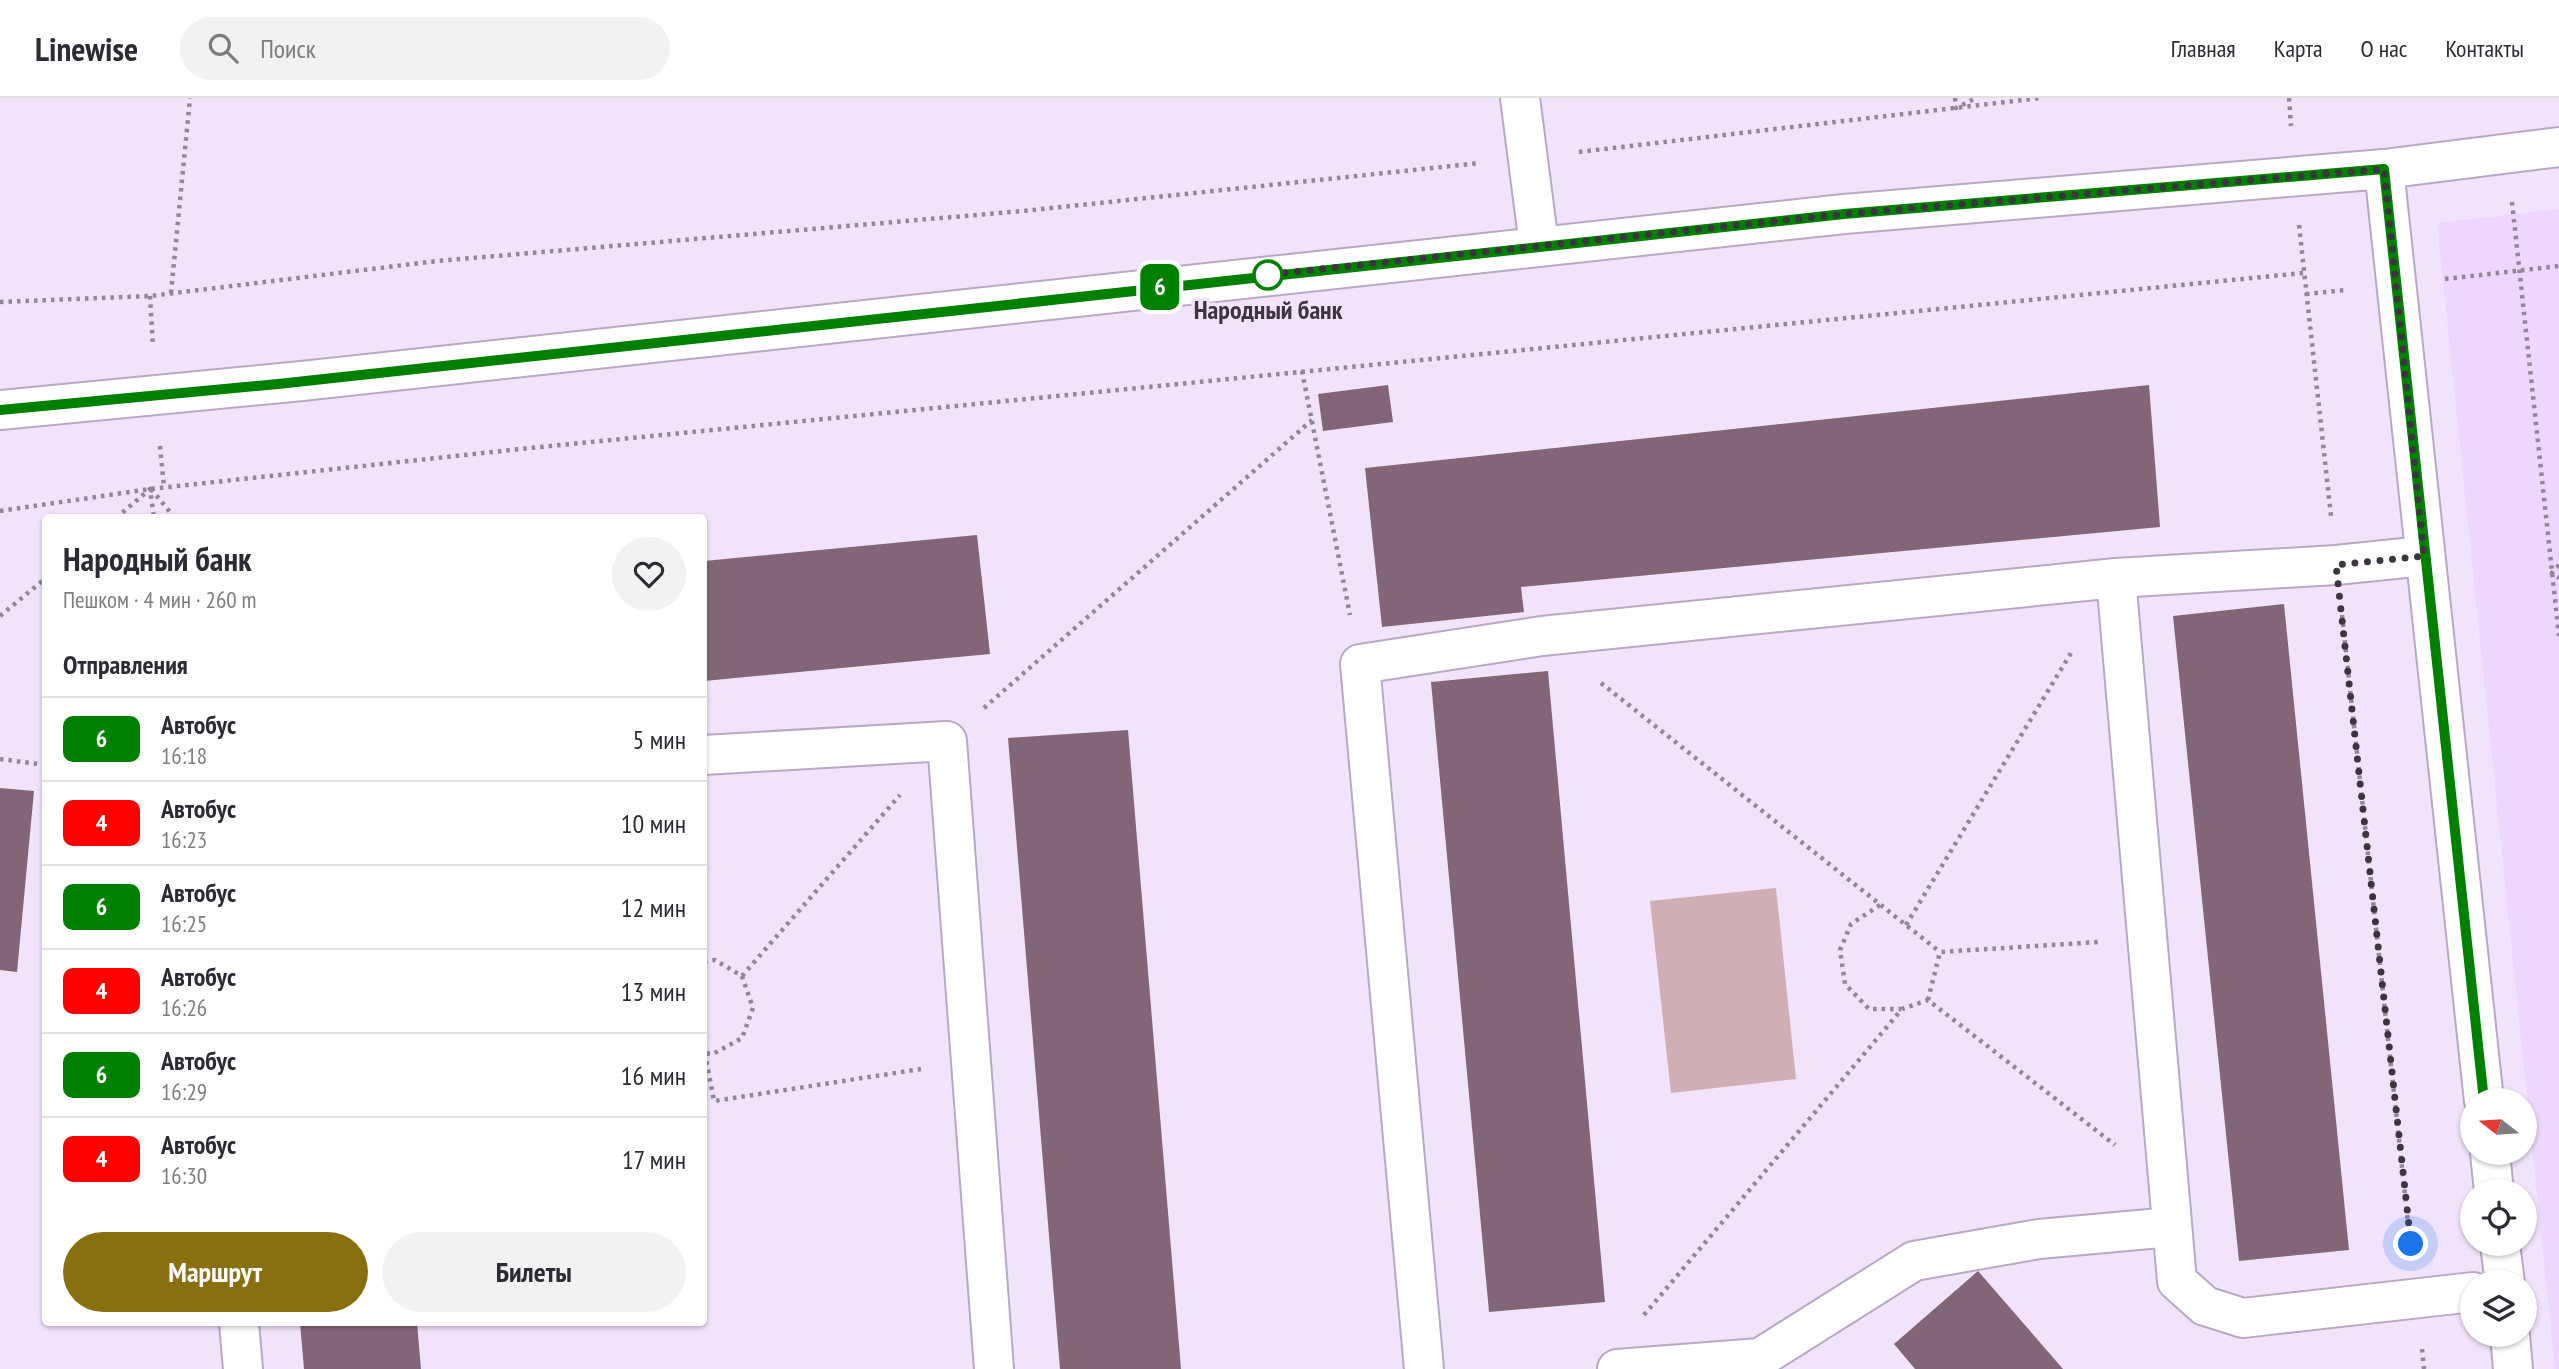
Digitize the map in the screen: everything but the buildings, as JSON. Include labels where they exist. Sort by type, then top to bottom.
[{"type":"street","points":[[1520,98],[1539,245]]},
{"type":"street","points":[[0,410],[302,381],[1539,245],[1844,214],[2384,169],[2559,147]]},
{"type":"street","points":[[2384,169],[2483,1088]]},
{"type":"street","points":[[1424,1369],[1360,664],[1542,636],[2116,578],[2336,565],[2424,556]]},
{"type":"street","points":[[2116,578],[2166,1185],[2177,1281],[2205,1306],[2243,1318],[2460,1293]]},
{"type":"street","points":[[707,755],[947,741],[994,1369]]},
{"type":"street","points":[[1618,1369],[1768,1364],[1914,1261],[2039,1239],[2172,1227]]},
{"type":"street","points":[[239,1326],[243,1369]]},
{"type":"street","points":[[2511,1347],[2513,1369]]},
{"type":"path","points":[[172,293],[190,98]]},
{"type":"path","points":[[1955,98],[1956,108]]},
{"type":"path","points":[[1956,108],[1976,98]]},
{"type":"path","points":[[0,302],[172,293],[437,261],[1023,211],[1527,159],[2040,98]]},
{"type":"path","points":[[2559,266],[2517,270],[2559,636]]},
{"type":"path","points":[[0,511],[150,488],[2303,273],[2424,1369]]},
{"type":"path","points":[[1302,371],[1360,664]]},
{"type":"path","points":[[742,976],[947,741],[1312,420]]},
{"type":"path","points":[[121,514],[150,488]]},
{"type":"path","points":[[150,488],[153,514]]},
{"type":"path","points":[[150,488],[172,514]]},
{"type":"path","points":[[2552,573],[2559,565]]},
{"type":"path","points":[[2552,573],[2559,578]]},
{"type":"path","points":[[0,616],[42,581]]},
{"type":"path","points":[[1542,636],[1940,952],[2147,939]]},
{"type":"path","points":[[1906,925],[2073,650]]},
{"type":"path","points":[[0,759],[42,764]]},
{"type":"path","points":[[1880,905],[1851,924],[1840,950],[1845,984],[1869,1009],[1902,1009],[1928,1000]]},
{"type":"path","points":[[1928,1000],[1940,952]]},
{"type":"path","points":[[707,961],[715,960],[742,976],[753,1008],[742,1038],[713,1054],[707,1053]]},
{"type":"path","points":[[1928,1000],[2166,1185]]},
{"type":"path","points":[[1643,1316],[1902,1009]]},
{"type":"path","points":[[707,1067],[714,1101],[971,1062]]},
{"type":"shaded area","points":[[2559,209],[2559,1369],[2555,1369],[2534,1166],[2538,1166],[2538,1088],[2526,1088],[2437,223]]},
{"type":"shaded area","points":[[1776,888],[1796,1079],[1671,1093],[1650,901]]},
{"type":"bus line","name":"6","points":[[0,410],[278,384],[1844,214],[2384,169],[2483,1088]]},
{"type":"place","name":"Народный банк","points":[[1268,275]]},
{"type":"route","points":[[1268,275],[1264,275],[1844,214],[2384,169],[2398,284],[2424,556],[2336,565],[2411,1244]]}]
